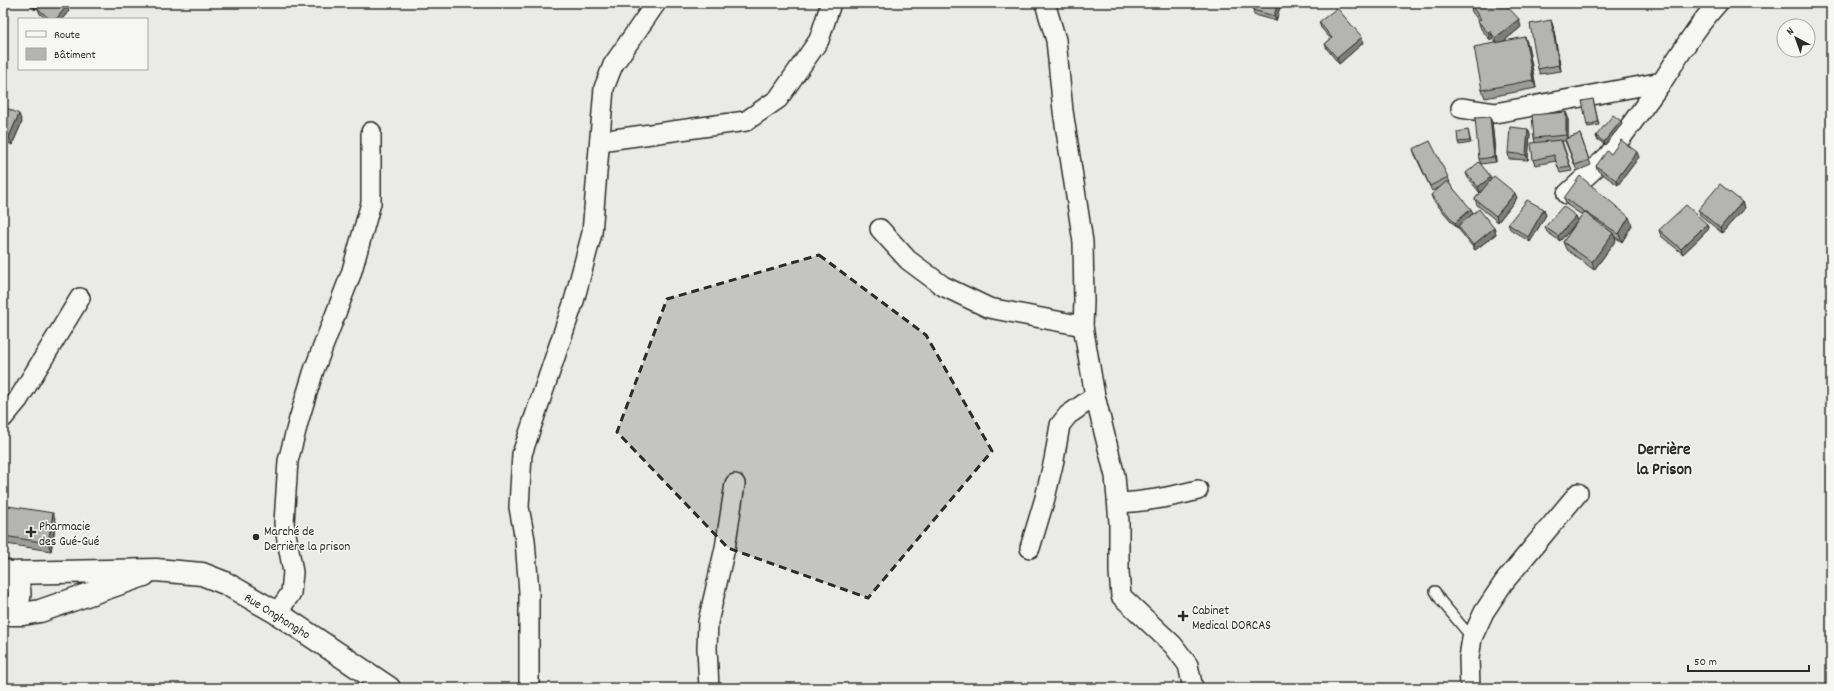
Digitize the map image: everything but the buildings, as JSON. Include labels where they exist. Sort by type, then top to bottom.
[{"type":"main road","name":"Rue Onghongho","points":[[6,571],[156,570],[202,574],[225,583],[276,613],[389,688]]},
{"type":"main road","points":[[5,615],[23,614],[46,609],[156,570]]},
{"type":"main road","points":[[5,615],[13,609],[18,602],[19,594],[19,586],[15,578],[6,571]]},
{"type":"street","points":[[529,688],[529,592],[525,540],[519,506],[522,454],[574,301],[592,233],[604,88],[613,66],[656,3]]},
{"type":"street","points":[[600,140],[746,121],[778,99],[819,40],[831,3]]},
{"type":"street","points":[[1045,3],[1056,40],[1063,111],[1083,242],[1083,326],[1095,396],[1115,476],[1118,503],[1121,596],[1173,645],[1188,665],[1193,688]]},
{"type":"street","points":[[1567,194],[1608,156],[1662,82],[1703,19],[1718,3]]},
{"type":"street","points":[[1461,108],[1495,113],[1662,82]]},
{"type":"street","points":[[276,613],[291,593],[293,572],[284,523],[288,461],[298,419],[314,370],[351,274],[371,203],[371,132]]},
{"type":"street","points":[[880,229],[908,260],[937,282],[989,308],[1083,326]]},
{"type":"street","points":[[3,418],[18,400],[80,298]]},
{"type":"street","points":[[1030,548],[1045,498],[1060,425],[1068,415],[1095,396]]},
{"type":"street","points":[[709,688],[707,648],[708,622],[725,548],[735,484]]},
{"type":"street","points":[[1118,503],[1142,502],[1198,490]]},
{"type":"street","points":[[1470,688],[1469,658],[1472,638],[1484,612],[1504,582],[1578,493]]},
{"type":"lane","points":[[1436,590],[1449,610],[1472,638]]},
{"type":"highlighted area","points":[[819,255],[926,335],[992,451],[868,598],[728,548],[617,432],[667,299]]},
{"type":"place","name":"Pharmacie des Gué-Gué","points":[[31,532]]},
{"type":"place","name":"Marché de Derrière la prison","points":[[256,537]]},
{"type":"place","name":"Cabinet Medical DORCAS","points":[[1183,616]]},
{"type":"district","name":"Derrière la Prison","points":[[1664,458]]}]
